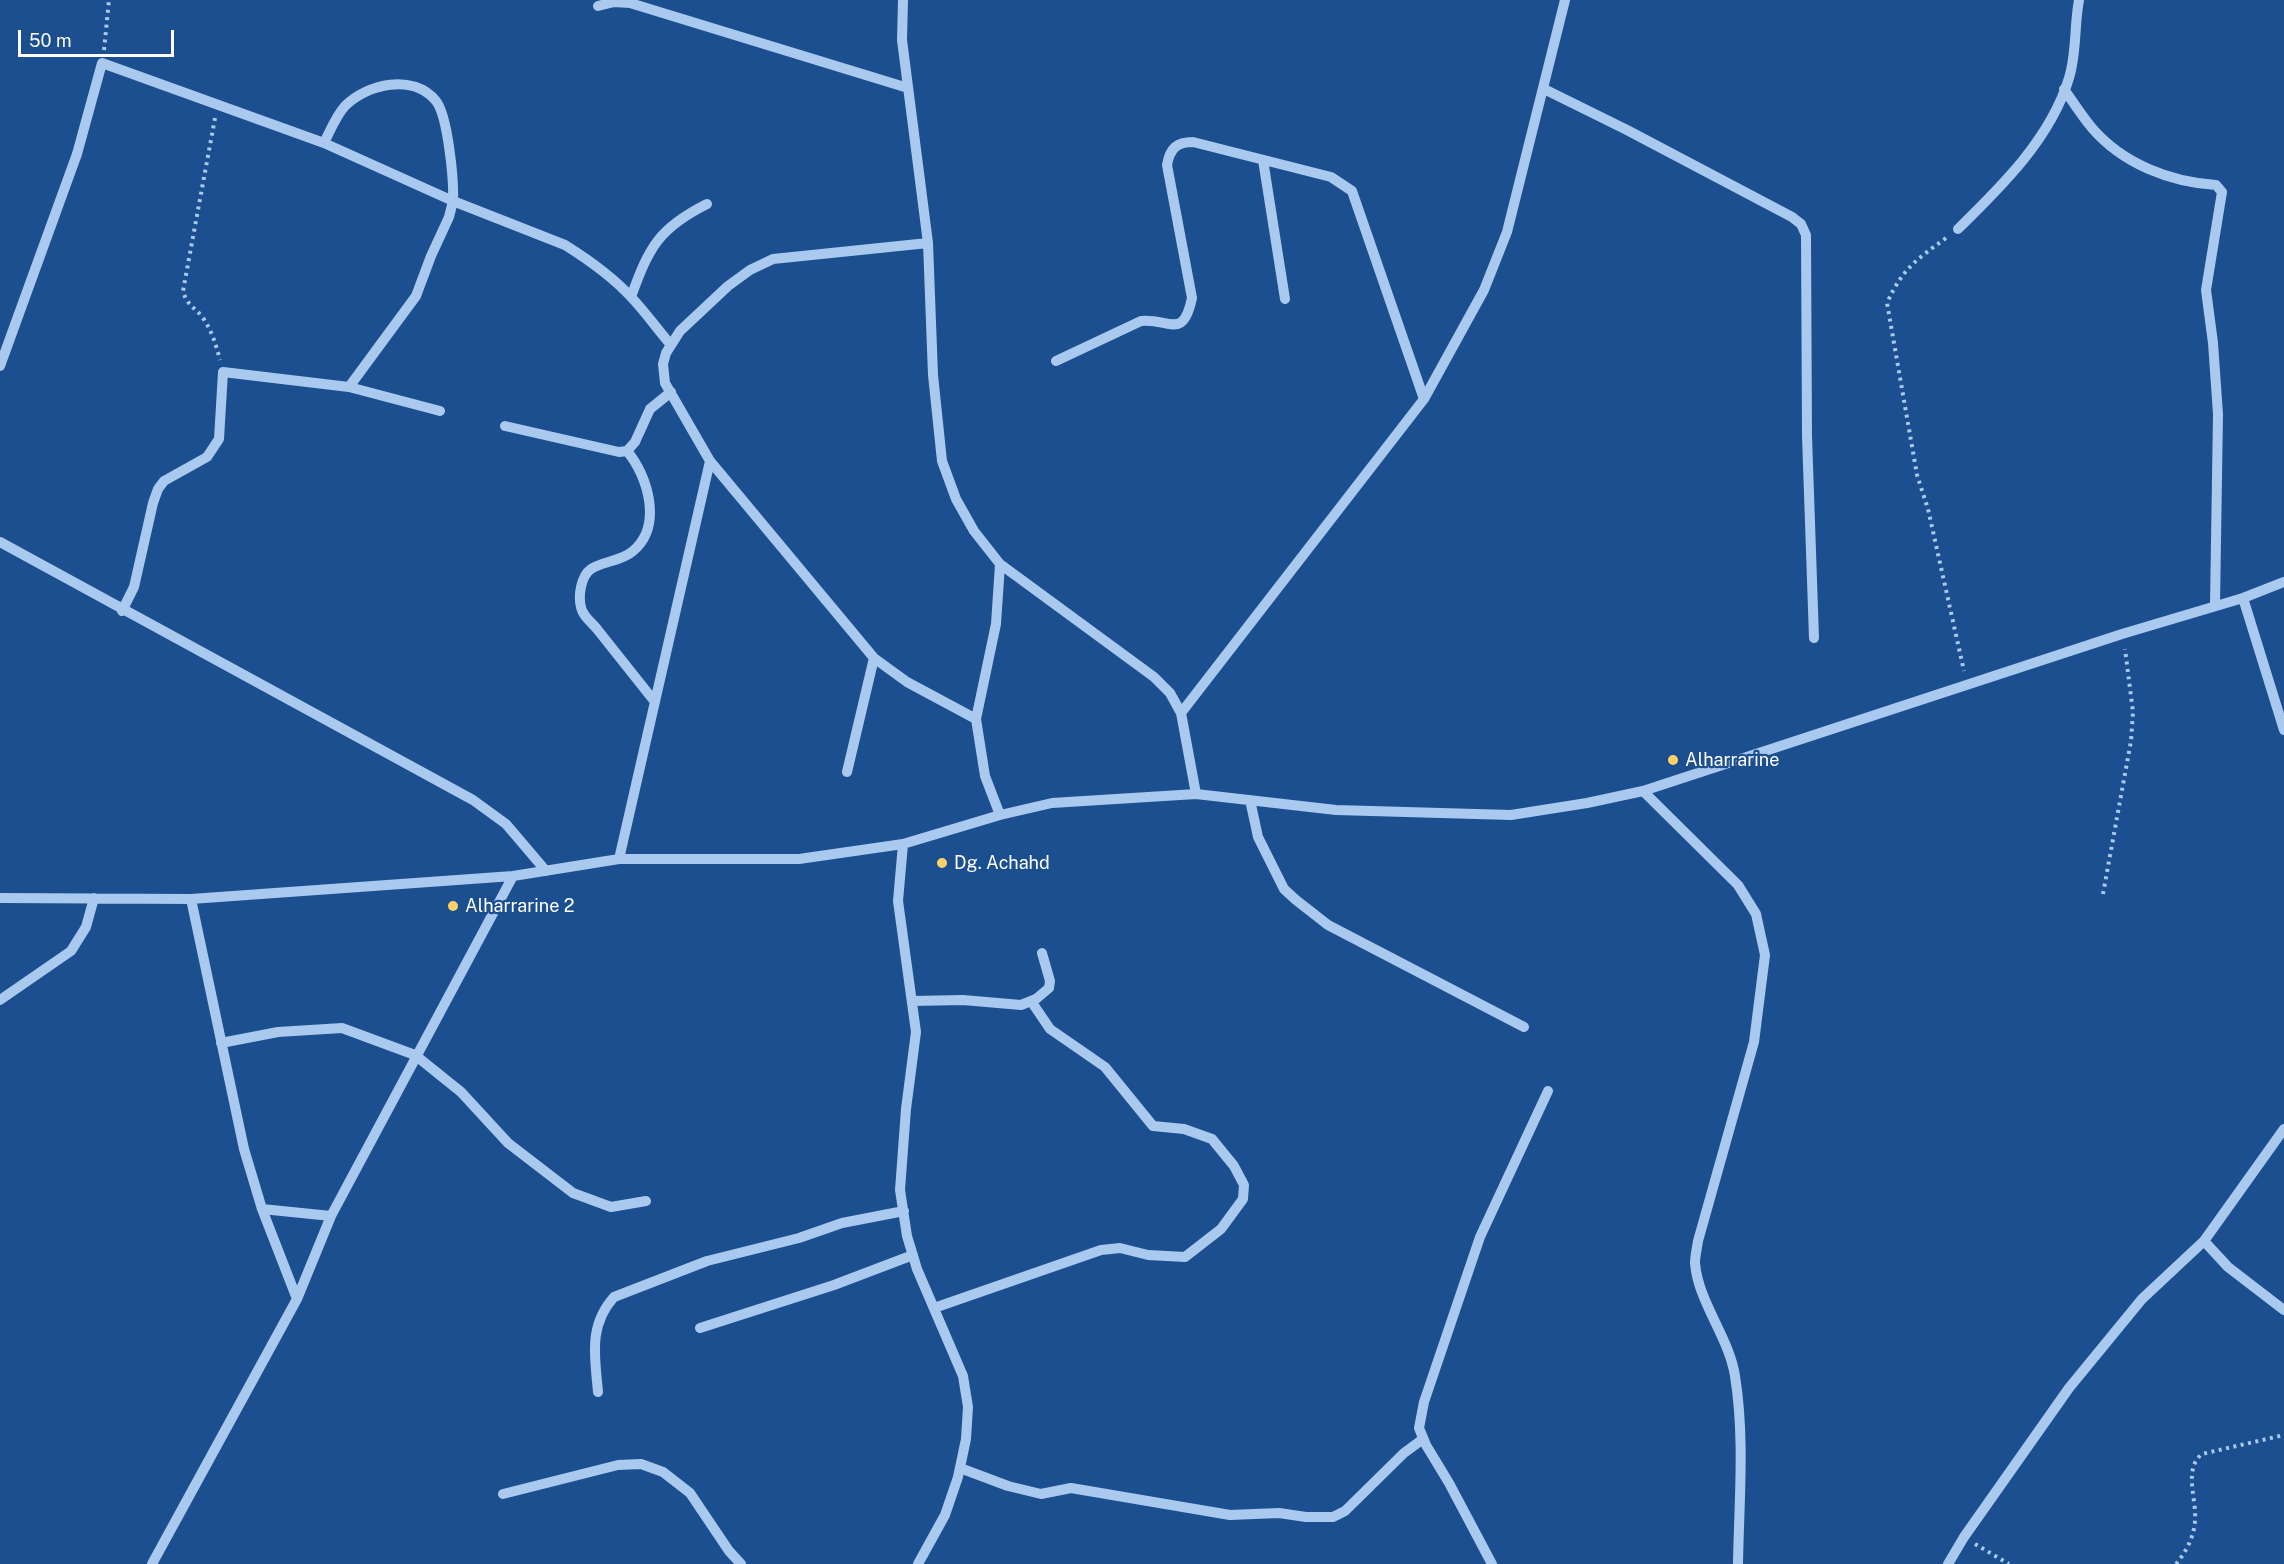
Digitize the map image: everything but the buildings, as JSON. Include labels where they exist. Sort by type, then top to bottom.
[{"type":"street","points":[[903,0],[902,40],[927,243],[933,375],[942,461],[956,499],[974,531],[1000,564],[1154,677],[1170,693],[1181,713],[1196,794]]},
{"type":"street","points":[[1181,713],[1424,399],[1484,290],[1507,232],[1565,0]]},
{"type":"street","points":[[1958,229],[1987,201],[2035,144],[2054,114],[2069,77],[2077,32],[2079,0]]},
{"type":"street","points":[[598,6],[615,2],[630,3],[908,88]]},
{"type":"street","points":[[0,366],[77,154],[102,63],[324,143],[453,201],[565,245],[598,266],[632,297],[671,345]]},
{"type":"street","points":[[324,143],[344,107],[366,90],[397,84],[416,86],[437,101],[446,128],[454,188],[449,217],[430,256],[424,280],[416,296],[349,387]]},
{"type":"street","points":[[1544,89],[1627,130],[1792,217],[1802,225],[1806,235],[1807,436],[1814,638]]},
{"type":"street","points":[[2064,90],[2091,127],[2130,159],[2152,171],[2190,183],[2216,186],[2222,192],[2206,290],[2213,343],[2218,414],[2215,605]]},
{"type":"street","points":[[1056,361],[1141,321],[1151,320],[1171,326],[1181,322],[1189,310],[1192,298],[1167,165],[1170,153],[1176,145],[1181,142],[1193,142],[1332,177],[1352,191],[1424,399]]},
{"type":"street","points":[[1263,160],[1285,299]]},
{"type":"street","points":[[632,297],[644,263],[658,238],[679,218],[707,204]]},
{"type":"street","points":[[927,243],[773,260],[750,270],[728,286],[680,331],[663,364],[665,383],[710,461],[874,658],[907,681],[976,719]]},
{"type":"street","points":[[122,610],[134,587],[158,489],[164,481],[207,457],[219,439],[223,372],[349,387],[440,411]]},
{"type":"street","points":[[505,426],[619,452],[627,451],[635,442],[650,409],[671,392]]},
{"type":"street","points":[[627,451],[643,477],[650,502],[648,528],[643,541],[632,553],[589,570],[580,586],[581,609],[655,702]]},
{"type":"street","points":[[619,859],[710,461]]},
{"type":"street","points":[[0,542],[473,800],[506,824],[546,871]]},
{"type":"street","points":[[1000,564],[996,624],[976,719],[985,776],[1000,815]]},
{"type":"street","points":[[0,898],[191,899],[513,876],[619,859],[799,859],[903,844],[1000,815],[1052,803],[1196,794],[1336,810],[1511,814],[1587,803],[1643,791],[1966,684],[2243,598],[2284,582]]},
{"type":"street","points":[[2243,598],[2284,730]]},
{"type":"street","points":[[848,772],[874,658]]},
{"type":"street","points":[[1643,791],[1738,885],[1756,914],[1765,955],[1754,1041],[1698,1241],[1695,1262],[1699,1284],[1720,1330],[1735,1374],[1741,1446],[1738,1564]]},
{"type":"street","points":[[1250,800],[1258,837],[1284,889],[1296,900],[1328,925],[1524,1027]]},
{"type":"street","points":[[903,844],[898,901],[916,1032],[900,1162],[900,1190],[907,1236],[963,1376],[968,1407],[966,1439],[960,1468],[945,1515],[918,1564]]},
{"type":"street","points":[[152,1564],[297,1299],[331,1216],[415,1055],[513,876]]},
{"type":"street","points":[[0,1000],[71,951],[86,927],[94,898]]},
{"type":"street","points":[[191,899],[244,1149],[262,1209],[297,1299]]},
{"type":"street","points":[[912,1001],[963,1000],[1021,1005],[1049,988],[1050,981],[1042,953]]},
{"type":"street","points":[[934,1308],[1101,1250],[1120,1248],[1148,1255],[1185,1257],[1221,1229],[1243,1199],[1244,1185],[1234,1166],[1212,1139],[1184,1129],[1153,1126],[1105,1067],[1050,1029],[1031,1001]]},
{"type":"street","points":[[221,1043],[278,1032],[342,1028],[415,1055],[461,1092],[508,1143],[573,1193],[611,1207],[646,1200]]},
{"type":"street","points":[[1492,1564],[1419,1428],[1424,1401],[1480,1238],[1548,1091]]},
{"type":"street","points":[[1948,1564],[1964,1537],[2069,1388],[2142,1299],[2204,1241],[2284,1130]]},
{"type":"street","points":[[262,1209],[331,1216]]},
{"type":"street","points":[[598,1392],[595,1331],[603,1310],[614,1298],[707,1261],[799,1238],[842,1223],[904,1211]]},
{"type":"street","points":[[2204,1241],[2228,1267],[2284,1310]]},
{"type":"street","points":[[700,1328],[834,1285],[913,1255]]},
{"type":"street","points":[[960,1468],[1008,1486],[1041,1494],[1071,1488],[1230,1515],[1279,1513],[1306,1517],[1333,1517],[1345,1512],[1404,1453],[1424,1439]]},
{"type":"street","points":[[503,1494],[618,1465],[641,1464],[663,1472],[690,1493],[729,1551],[741,1564]]},
{"type":"path","points":[[102,63],[109,0]]},
{"type":"path","points":[[217,105],[183,291],[185,301],[202,316],[213,336],[223,372]]},
{"type":"path","points":[[1958,229],[1910,264],[1896,284],[1887,303],[1917,475],[1931,519],[1966,684]]},
{"type":"path","points":[[2103,894],[2131,741],[2133,712],[2122,634]]},
{"type":"path","points":[[2176,1564],[2193,1534],[2196,1520],[2192,1467],[2198,1458],[2202,1454],[2284,1435]]},
{"type":"path","points":[[1964,1537],[2009,1564]]},
{"type":"place","name":"Alharrarine","points":[[1673,760]]},
{"type":"place","name":"Dg. Achahd","points":[[942,863]]},
{"type":"place","name":"Alharrarine 2","points":[[453,906]]}]
